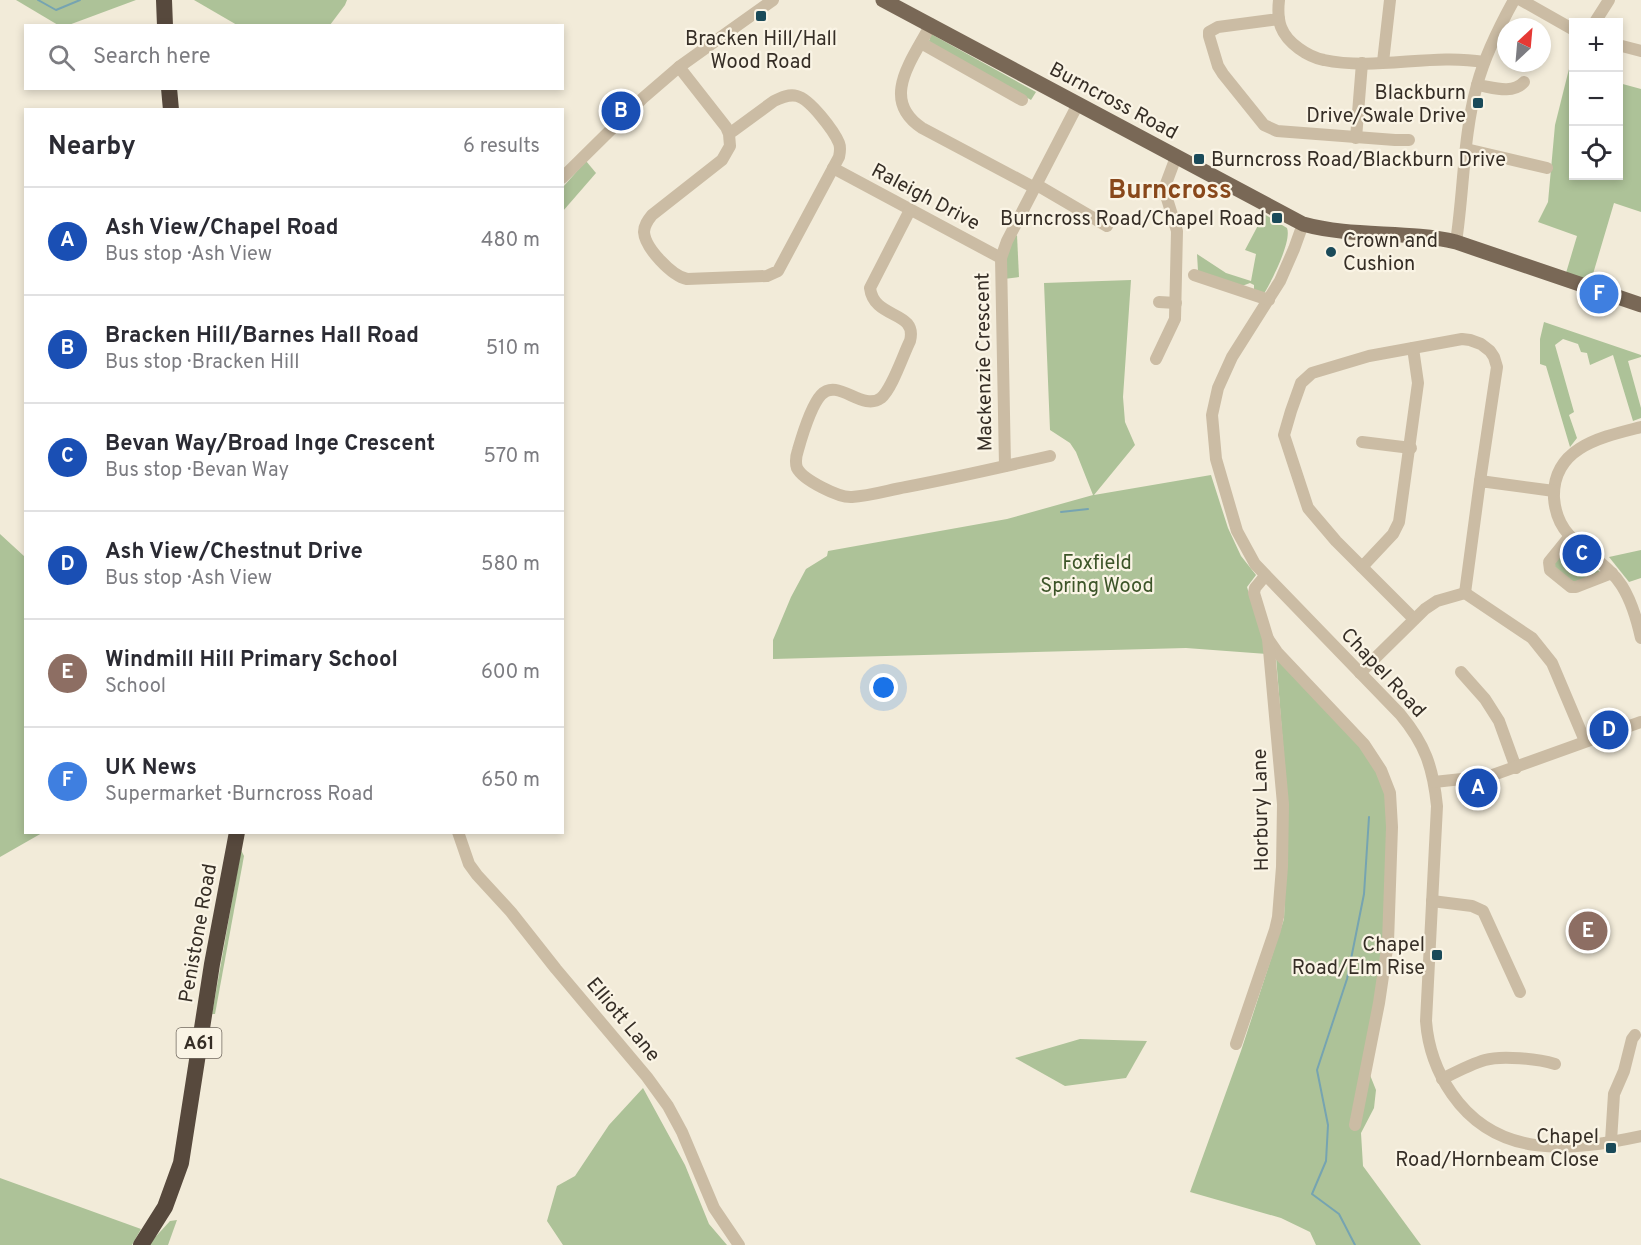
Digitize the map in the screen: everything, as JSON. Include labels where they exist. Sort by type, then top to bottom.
[{"type":"highway","points":[[164,0],[165,24]]},
{"type":"highway","points":[[169,90],[171,108]]},
{"type":"highway","name":"Penistone Road","points":[[141,1245],[165,1207],[182,1163],[212,964],[237,834]]},
{"type":"main road","name":"Burncross Road","points":[[883,0],[1303,224],[1336,231],[1430,236],[1456,242],[1641,305]]},
{"type":"street","points":[[564,176],[643,98],[679,67],[773,0]]},
{"type":"street","points":[[1279,0],[1281,27],[1292,41],[1316,58],[1362,63],[1465,60],[1484,62]]},
{"type":"street","points":[[1383,62],[1390,0]]},
{"type":"street","points":[[1456,242],[1466,149],[1477,85],[1484,62],[1514,0]]},
{"type":"street","points":[[1521,0],[1569,27]]},
{"type":"street","points":[[1598,18],[1609,0]]},
{"type":"street","points":[[1279,19],[1213,29],[1209,36],[1220,70],[1264,124],[1271,129],[1356,138],[1408,140]]},
{"type":"street","points":[[931,24],[904,73],[901,83],[902,103],[912,122],[1036,186],[1107,226]]},
{"type":"street","points":[[921,43],[1022,100]]},
{"type":"street","points":[[1623,46],[1641,51]]},
{"type":"street","points":[[1356,138],[1362,63]]},
{"type":"street","points":[[679,67],[719,118],[729,134],[730,146],[722,160],[652,215],[645,227],[644,234],[647,241],[668,269],[680,278],[766,276],[778,271],[833,168],[840,150],[838,140],[808,101],[794,95],[782,97],[729,134]]},
{"type":"street","points":[[1477,85],[1509,90],[1524,82]]},
{"type":"street","points":[[1001,258],[1006,241],[1078,104]]},
{"type":"street","points":[[1466,149],[1535,159],[1547,168]]},
{"type":"street","points":[[1156,359],[1173,326],[1176,303],[1176,231],[1164,189],[1176,157]]},
{"type":"street","name":"Raleigh Drive","points":[[833,168],[1001,258]]},
{"type":"street","name":"Mackenzie Crescent","points":[[910,210],[870,288],[872,300],[876,305],[907,323],[912,335],[910,341],[881,397],[870,401],[837,390],[824,392],[819,397],[798,448],[797,468],[834,494],[852,497],[1050,456]]},
{"type":"street","name":"Chapel Road","points":[[1303,224],[1294,249],[1269,300],[1232,357],[1218,388],[1212,415],[1216,459],[1229,506],[1245,547],[1265,576],[1410,727],[1427,755],[1434,782],[1437,825],[1427,1004],[1427,1038],[1432,1054],[1442,1078],[1456,1100],[1471,1116],[1505,1138],[1521,1143],[1546,1146],[1611,1141],[1641,1136]]},
{"type":"street","name":"Mackenzie Crescent","points":[[1001,258],[1005,466]]},
{"type":"street","points":[[1194,273],[1269,300]]},
{"type":"street","points":[[1159,302],[1176,303]]},
{"type":"street","points":[[1414,620],[1308,508],[1286,444],[1286,429],[1298,389],[1312,373],[1369,356],[1462,339],[1481,344],[1494,357],[1496,376],[1465,593]]},
{"type":"street","points":[[1362,567],[1397,528],[1411,448],[1418,383],[1413,348]]},
{"type":"street","points":[[1640,633],[1629,599],[1612,573],[1570,537],[1558,517],[1554,490],[1562,466],[1575,451],[1596,439],[1641,427]]},
{"type":"street","points":[[1362,442],[1411,448]]},
{"type":"street","points":[[1480,481],[1554,490]]},
{"type":"street","points":[[1570,537],[1549,562],[1550,570],[1571,587],[1612,573]]},
{"type":"street","name":"Horbury Lane","points":[[1236,1044],[1275,930],[1279,906],[1283,804],[1268,639],[1254,593],[1255,588],[1265,576]]},
{"type":"street","points":[[1360,674],[1414,620],[1437,601],[1465,593],[1532,638],[1552,663],[1585,741]]},
{"type":"street","points":[[1268,639],[1277,652],[1364,744],[1382,770],[1390,793],[1392,827],[1388,942],[1379,1003],[1355,1125]]},
{"type":"street","points":[[1462,679],[1485,699],[1499,721],[1516,768]]},
{"type":"street","points":[[1434,782],[1476,779],[1516,768],[1641,722]]},
{"type":"street","name":"Elliott Lane","points":[[459,834],[469,864],[477,875],[511,912],[647,1077],[668,1106],[682,1132],[714,1208],[739,1245]]},
{"type":"street","points":[[1432,901],[1472,906],[1483,911],[1514,988]]},
{"type":"street","points":[[1611,1141],[1614,1094],[1635,1035]]},
{"type":"street","points":[[1442,1078],[1493,1058],[1544,1061],[1555,1064]]},
{"type":"green space","points":[[16,0],[136,0],[71,24],[56,24]]},
{"type":"green space","points":[[194,0],[347,0],[331,24],[235,24]]},
{"type":"green space","points":[[931,34],[1036,92],[1031,100],[930,43]]},
{"type":"green space","points":[[1569,69],[1569,180],[1623,180],[1623,84],[1641,89],[1641,212],[1614,203],[1593,274],[1590,274],[1588,280],[1566,273],[1577,236],[1538,222],[1548,202],[1555,125]]},
{"type":"green space","points":[[586,161],[596,173],[564,210],[564,186]]},
{"type":"green space","points":[[1264,214],[1287,228],[1288,234],[1280,260],[1262,295],[1254,290],[1254,285],[1250,283],[1242,286],[1198,271],[1197,254],[1226,273],[1251,281],[1256,254],[1245,250]]},
{"type":"green space","points":[[1017,235],[1019,277],[1004,279],[1008,249]]},
{"type":"green space","name":"Foxfield Spring Wood","points":[[1131,280],[1123,397],[1125,422],[1135,445],[1094,495],[1211,475],[1228,528],[1241,556],[1256,575],[1247,587],[1267,654],[1186,648],[773,659],[773,640],[791,597],[806,569],[827,556],[828,551],[1007,519],[1093,495],[1076,452],[1070,443],[1050,430],[1044,283]]},
{"type":"green space","points":[[1544,322],[1641,355],[1641,357],[1628,361],[1641,408],[1641,418],[1633,421],[1613,355],[1590,365],[1587,353],[1581,352],[1578,344],[1563,339],[1555,345],[1574,412],[1569,415],[1577,438],[1570,447],[1546,366],[1540,364],[1540,339]]},
{"type":"green space","points":[[0,534],[24,556],[24,834],[40,834],[0,857]]},
{"type":"green space","points":[[1567,544],[1600,572],[1575,585],[1551,569]]},
{"type":"green space","points":[[1641,550],[1641,578],[1629,582],[1609,557]]},
{"type":"green space","points":[[1276,656],[1369,755],[1387,799],[1385,941],[1364,1060],[1376,1090],[1374,1108],[1361,1133],[1363,1166],[1421,1245],[1316,1245],[1310,1232],[1281,1218],[1190,1192],[1241,1051],[1284,919],[1288,810]]},
{"type":"green space","points":[[241,850],[244,856],[215,1014],[212,1014]]},
{"type":"green space","points":[[1080,1039],[1147,1041],[1126,1078],[1065,1086],[1015,1058]]},
{"type":"green space","points":[[643,1088],[685,1165],[709,1224],[727,1245],[563,1245],[547,1221],[557,1186],[575,1176],[609,1125]]},
{"type":"green space","points":[[0,1178],[141,1229],[132,1245],[0,1245]]},
{"type":"green space","points":[[177,1220],[168,1245],[148,1245],[170,1221]]},
{"type":"waterway","points":[[38,0],[56,10],[80,0]]},
{"type":"waterway","points":[[1061,512],[1088,509]]},
{"type":"waterway","points":[[1355,1245],[1339,1214],[1312,1194],[1326,1161],[1328,1125],[1317,1070],[1347,979],[1364,894],[1369,817]]},
{"type":"place","name":"Bracken Hill/Hall Wood Road","points":[[761,16]]},
{"type":"place","name":"Blackburn Drive/Swale Drive","points":[[1478,103]]},
{"type":"place","name":"Bracken Hill/Barnes Hall Road","points":[[621,111]]},
{"type":"place","name":"Burncross Road/Blackburn Drive","points":[[1199,159]]},
{"type":"place","name":"Burncross Road/Chapel Road","points":[[1277,218]]},
{"type":"place","name":"Crown and Cushion","points":[[1331,252]]},
{"type":"place","name":"UK News","points":[[1599,294]]},
{"type":"place","name":"Bevan Way/Broad Inge Crescent","points":[[1582,554]]},
{"type":"place","name":"Ash View/Chestnut Drive","points":[[1609,730]]},
{"type":"place","name":"Ash View/Chapel Road","points":[[1478,788]]},
{"type":"place","name":"Windmill Hill Primary School","points":[[1588,931]]},
{"type":"place","name":"Chapel Road/Elm Rise","points":[[1437,955]]},
{"type":"place","name":"Chapel Road/Hornbeam Close","points":[[1611,1148]]},
{"type":"district","name":"Burncross","points":[[1170,189]]}]
